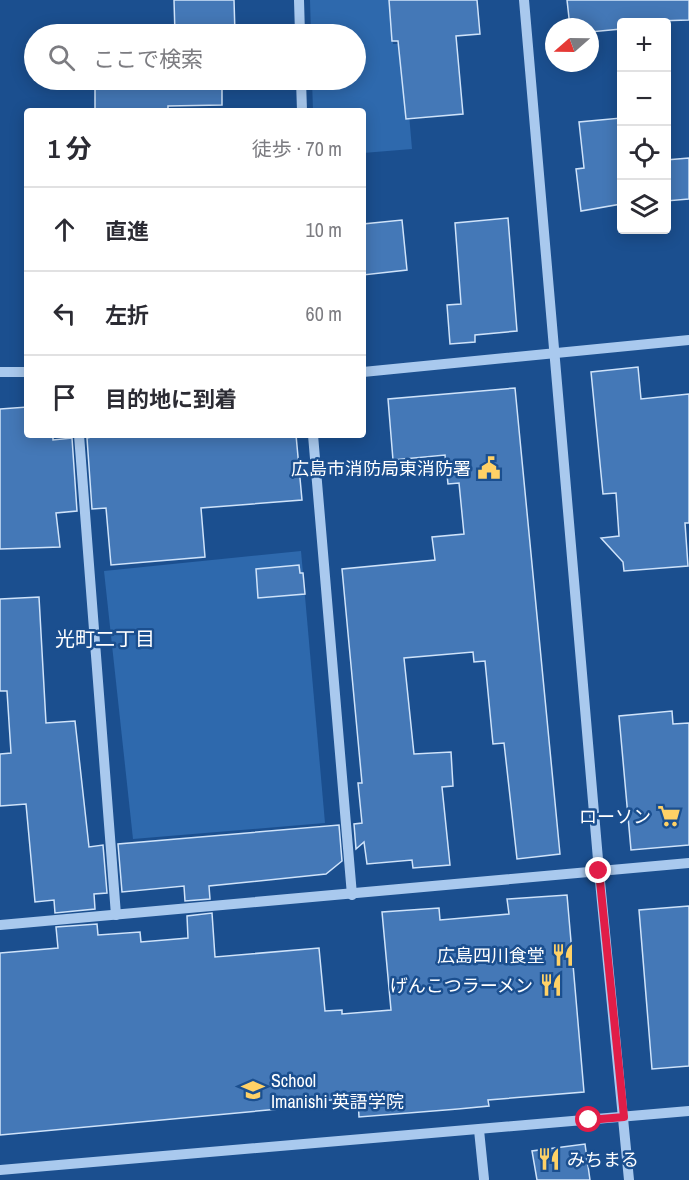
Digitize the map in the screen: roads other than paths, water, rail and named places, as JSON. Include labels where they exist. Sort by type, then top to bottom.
[{"type":"street","points":[[299,0],[300,24]]},
{"type":"street","points":[[524,0],[599,871],[629,1180]]},
{"type":"street","points":[[302,90],[302,108]]},
{"type":"street","points":[[366,372],[556,355],[689,340]]},
{"type":"street","points":[[0,372],[24,372]]},
{"type":"street","points":[[79,438],[116,915]]},
{"type":"street","points":[[313,438],[352,895]]},
{"type":"street","points":[[0,925],[689,863]]},
{"type":"street","points":[[0,1170],[689,1112]]},
{"type":"street","points":[[479,1130],[484,1179]]},
{"type":"place","name":"広島市消防局東消防署","points":[[489,468]]},
{"type":"place","name":"ローソン","points":[[669,816]]},
{"type":"place","name":"広島四川食堂","points":[[563,955]]},
{"type":"place","name":"げんこつラーメン","points":[[551,985]]},
{"type":"place","name":"School Imanishi 英語学院","points":[[253,1090]]},
{"type":"place","name":"みちまる","points":[[549,1159]]},
{"type":"district","name":"光町二丁目","points":[[105,638]]}]
